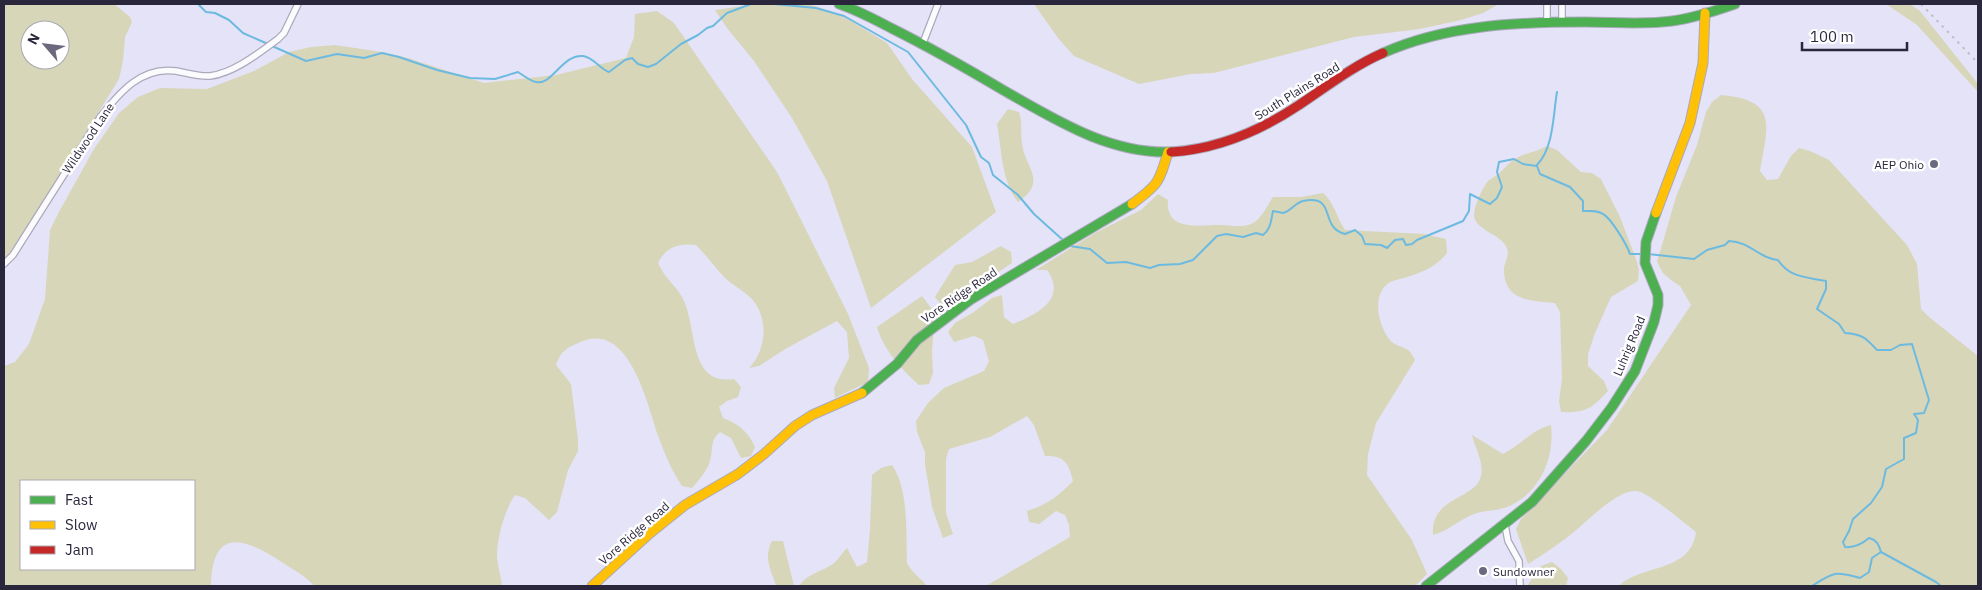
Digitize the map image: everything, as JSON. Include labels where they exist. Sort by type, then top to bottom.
[{"type":"street","name":"Wildwood Lane","points":[[4,264],[13,255],[100,116],[128,86],[147,74],[165,70],[213,76],[232,68],[272,44],[284,32],[298,4]]},
{"type":"street","name":"South Plains Road","points":[[839,4],[924,44],[1077,131],[1108,144],[1136,150],[1168,152],[1200,150],[1230,142],[1259,130],[1282,118],[1364,64],[1402,45],[1451,32],[1547,22],[1648,22],[1672,20],[1705,13],[1715,7],[1735,4]]},
{"type":"street","points":[[924,44],[938,4]]},
{"type":"street","points":[[1547,4],[1547,22]]},
{"type":"street","points":[[1562,4],[1562,22]]},
{"type":"street","name":"Luhrig Road","points":[[1426,586],[1532,502],[1586,441],[1612,407],[1635,371],[1654,322],[1658,305],[1658,295],[1645,263],[1645,249],[1652,220],[1690,123],[1703,63],[1705,13]]},
{"type":"street","name":"Vore Ridge Road","points":[[592,586],[648,534],[685,505],[738,474],[795,426],[812,415],[858,396],[877,382],[897,364],[917,340],[970,300],[1122,212],[1152,190],[1161,177],[1168,152]]},
{"type":"street","points":[[1505,525],[1508,542],[1519,561],[1520,586]]},
{"type":"green space","points":[[4,4],[114,4],[130,17],[132,22],[125,37],[119,79],[12,253],[4,259]]},
{"type":"green space","points":[[757,4],[809,4],[851,21],[887,43],[912,79],[972,147],[996,212],[871,308],[827,181],[792,118],[754,61],[715,10]]},
{"type":"green space","points":[[1034,4],[1499,4],[1483,13],[1461,20],[1420,29],[1354,37],[1214,73],[1191,74],[1139,84],[1074,56],[1058,38]]},
{"type":"green space","points":[[1886,4],[1910,4],[1920,11],[1978,84],[1978,92],[1917,25]]},
{"type":"green space","points":[[657,11],[674,23],[777,172],[848,314],[869,368],[868,382],[835,398],[834,388],[849,358],[847,332],[837,321],[787,348],[759,366],[749,368],[759,352],[764,333],[761,314],[757,306],[748,295],[724,277],[696,245],[673,247],[665,253],[658,263],[684,301],[697,354],[702,365],[709,374],[719,379],[734,379],[741,387],[738,397],[727,401],[719,407],[723,418],[746,432],[755,447],[751,456],[741,458],[731,438],[720,432],[713,442],[710,461],[703,475],[692,488],[682,486],[666,457],[643,389],[625,356],[614,344],[600,339],[583,341],[573,345],[563,352],[556,365],[571,384],[578,451],[568,470],[557,512],[549,520],[525,498],[515,495],[511,501],[502,524],[497,548],[502,586],[314,586],[304,576],[270,555],[245,543],[234,542],[225,545],[218,553],[213,566],[211,586],[4,586],[4,366],[15,362],[29,344],[45,299],[50,230],[94,149],[119,113],[138,97],[160,88],[207,89],[254,71],[289,52],[311,47],[335,45],[382,52],[408,58],[484,83],[556,75],[626,58],[634,37],[635,14]]},
{"type":"green space","points":[[1721,95],[1740,98],[1753,103],[1761,110],[1765,118],[1766,129],[1760,171],[1767,180],[1778,179],[1791,156],[1799,148],[1829,160],[1907,245],[1917,264],[1921,309],[1978,356],[1978,586],[1619,586],[1628,579],[1664,566],[1685,555],[1692,545],[1696,532],[1658,502],[1636,491],[1628,492],[1611,501],[1569,536],[1528,564],[1516,529],[1521,519],[1607,430],[1691,305],[1680,286],[1663,273],[1657,262],[1676,197],[1697,145],[1706,112],[1712,102]]},
{"type":"green space","points":[[1008,109],[1019,112],[1021,139],[1033,180],[1032,187],[1018,202],[1012,193],[1005,175],[997,124]]},
{"type":"green space","points":[[1547,146],[1557,150],[1581,172],[1592,173],[1601,179],[1620,217],[1639,270],[1638,281],[1611,297],[1588,354],[1588,366],[1604,381],[1608,391],[1592,406],[1576,412],[1561,412],[1559,401],[1562,379],[1560,312],[1555,303],[1529,300],[1514,294],[1505,280],[1504,270],[1508,254],[1507,248],[1500,240],[1482,228],[1474,216],[1478,200],[1488,181],[1515,159]]},
{"type":"green space","points":[[1323,193],[1333,206],[1345,230],[1424,234],[1446,239],[1447,253],[1438,262],[1422,272],[1390,282],[1380,294],[1378,301],[1379,318],[1385,333],[1393,343],[1409,351],[1415,360],[1376,423],[1368,454],[1367,475],[1412,540],[1427,574],[1415,586],[986,586],[1070,537],[1069,525],[1065,515],[1056,511],[1039,524],[1029,522],[1027,511],[1052,499],[1073,481],[1068,465],[1062,459],[1045,456],[1034,425],[1027,416],[990,437],[949,449],[946,459],[946,513],[953,534],[943,538],[932,507],[925,464],[925,452],[917,432],[916,421],[928,403],[944,388],[984,371],[989,361],[983,340],[974,336],[954,342],[948,332],[955,323],[974,312],[992,298],[1002,295],[1004,317],[1013,324],[1039,311],[1052,297],[1054,289],[1053,280],[1047,270],[1036,270],[1095,233],[1141,210],[1158,194],[1168,200],[1172,217],[1178,222],[1194,226],[1240,226],[1255,222],[1273,197],[1301,197]]},
{"type":"green space","points":[[1001,246],[1011,252],[1012,263],[944,308],[935,297],[955,265],[972,262]]},
{"type":"green space","points":[[922,296],[935,313],[932,351],[933,373],[929,384],[919,385],[894,359],[877,327]]},
{"type":"green space","points":[[1551,425],[1552,438],[1547,464],[1542,476],[1526,495],[1516,503],[1504,508],[1474,514],[1433,535],[1434,522],[1439,513],[1446,506],[1471,490],[1481,476],[1480,460],[1472,435],[1503,454],[1538,430]]},
{"type":"green space","points":[[892,465],[901,487],[906,512],[907,563],[911,570],[927,586],[799,586],[810,576],[837,561],[847,548],[857,567],[867,562],[872,475],[881,468]]},
{"type":"green space","points":[[772,541],[783,541],[794,586],[776,586],[768,558],[769,547]]},
{"type":"green space","points":[[1552,562],[1568,578],[1566,586],[1527,586],[1541,566]]},
{"type":"waterway","points":[[198,4],[206,12],[215,13],[229,20],[243,33],[268,44]]},
{"type":"waterway","points":[[272,46],[306,61],[337,54],[364,58],[382,53],[470,78],[495,79],[518,72],[531,80],[542,82],[569,60],[583,56],[609,72],[625,60],[632,58],[638,64],[648,67],[656,64],[681,44],[713,26],[727,13],[751,4]]},
{"type":"waterway","points":[[774,4],[816,8],[844,16],[908,52],[966,125],[981,157],[989,163],[993,175],[1018,195],[1034,214],[1064,241]]},
{"type":"waterway","points":[[1537,165],[1543,158],[1550,140],[1557,92]]},
{"type":"waterway","points":[[1070,246],[1090,249],[1107,263],[1126,262],[1150,268],[1159,265],[1180,264],[1193,260],[1217,236],[1226,234],[1243,237],[1256,233],[1263,235],[1269,227],[1273,211],[1283,213],[1300,202],[1314,200],[1321,202],[1325,207],[1332,225],[1337,230],[1345,234],[1355,230],[1362,236],[1365,244],[1381,245],[1387,248],[1395,240],[1403,239],[1406,245],[1412,244],[1417,240],[1463,221],[1469,211],[1470,194],[1490,204],[1497,198],[1502,187],[1497,172],[1499,162],[1514,159],[1523,164],[1537,166],[1540,174],[1570,187],[1583,201],[1583,211],[1594,211],[1606,216],[1622,238],[1630,254],[1644,254]]},
{"type":"waterway","points":[[1648,254],[1694,259],[1707,250],[1725,245],[1729,241],[1743,244],[1771,259],[1778,260],[1793,274],[1826,281],[1826,289],[1817,309],[1839,324],[1845,333],[1863,337],[1877,350],[1891,350],[1900,345],[1912,344],[1929,400],[1924,413],[1914,414],[1918,420],[1916,433],[1904,438],[1904,459],[1886,469],[1882,487],[1871,503],[1853,519],[1843,542],[1845,547],[1852,547],[1861,544],[1869,538],[1877,543],[1881,552]]},
{"type":"waterway","points":[[1812,586],[1835,574],[1845,574],[1860,578],[1869,572],[1872,558],[1881,552],[1941,586]]},
{"type":"railway","points":[[1921,4],[1978,63]]},
{"type":"traffic: fast","points":[[839,4],[865,15],[919,43],[1043,113],[1084,133],[1126,147],[1148,151],[1171,152]]},
{"type":"traffic: fast","points":[[1383,53],[1432,36],[1482,27],[1559,22],[1661,22],[1680,20],[1735,4]]},
{"type":"traffic: fast","points":[[862,393],[897,364],[917,340],[970,300],[1132,204]]},
{"type":"traffic: fast","points":[[1426,586],[1532,502],[1586,441],[1612,407],[1635,371],[1654,322],[1658,305],[1658,295],[1645,263],[1646,242],[1656,213]]},
{"type":"traffic: slow","points":[[1656,213],[1690,123],[1703,63],[1705,13]]},
{"type":"traffic: slow","points":[[1132,204],[1147,192],[1160,177],[1168,152]]},
{"type":"traffic: slow","points":[[592,586],[649,534],[685,505],[738,474],[795,426],[812,415],[862,393]]},
{"type":"traffic: jam","points":[[1171,152],[1222,143],[1254,131],[1284,114],[1350,70],[1383,53]]},
{"type":"place","name":"AEP Ohio","points":[[1934,164]]},
{"type":"place","name":"Sundowner","points":[[1483,571]]}]
